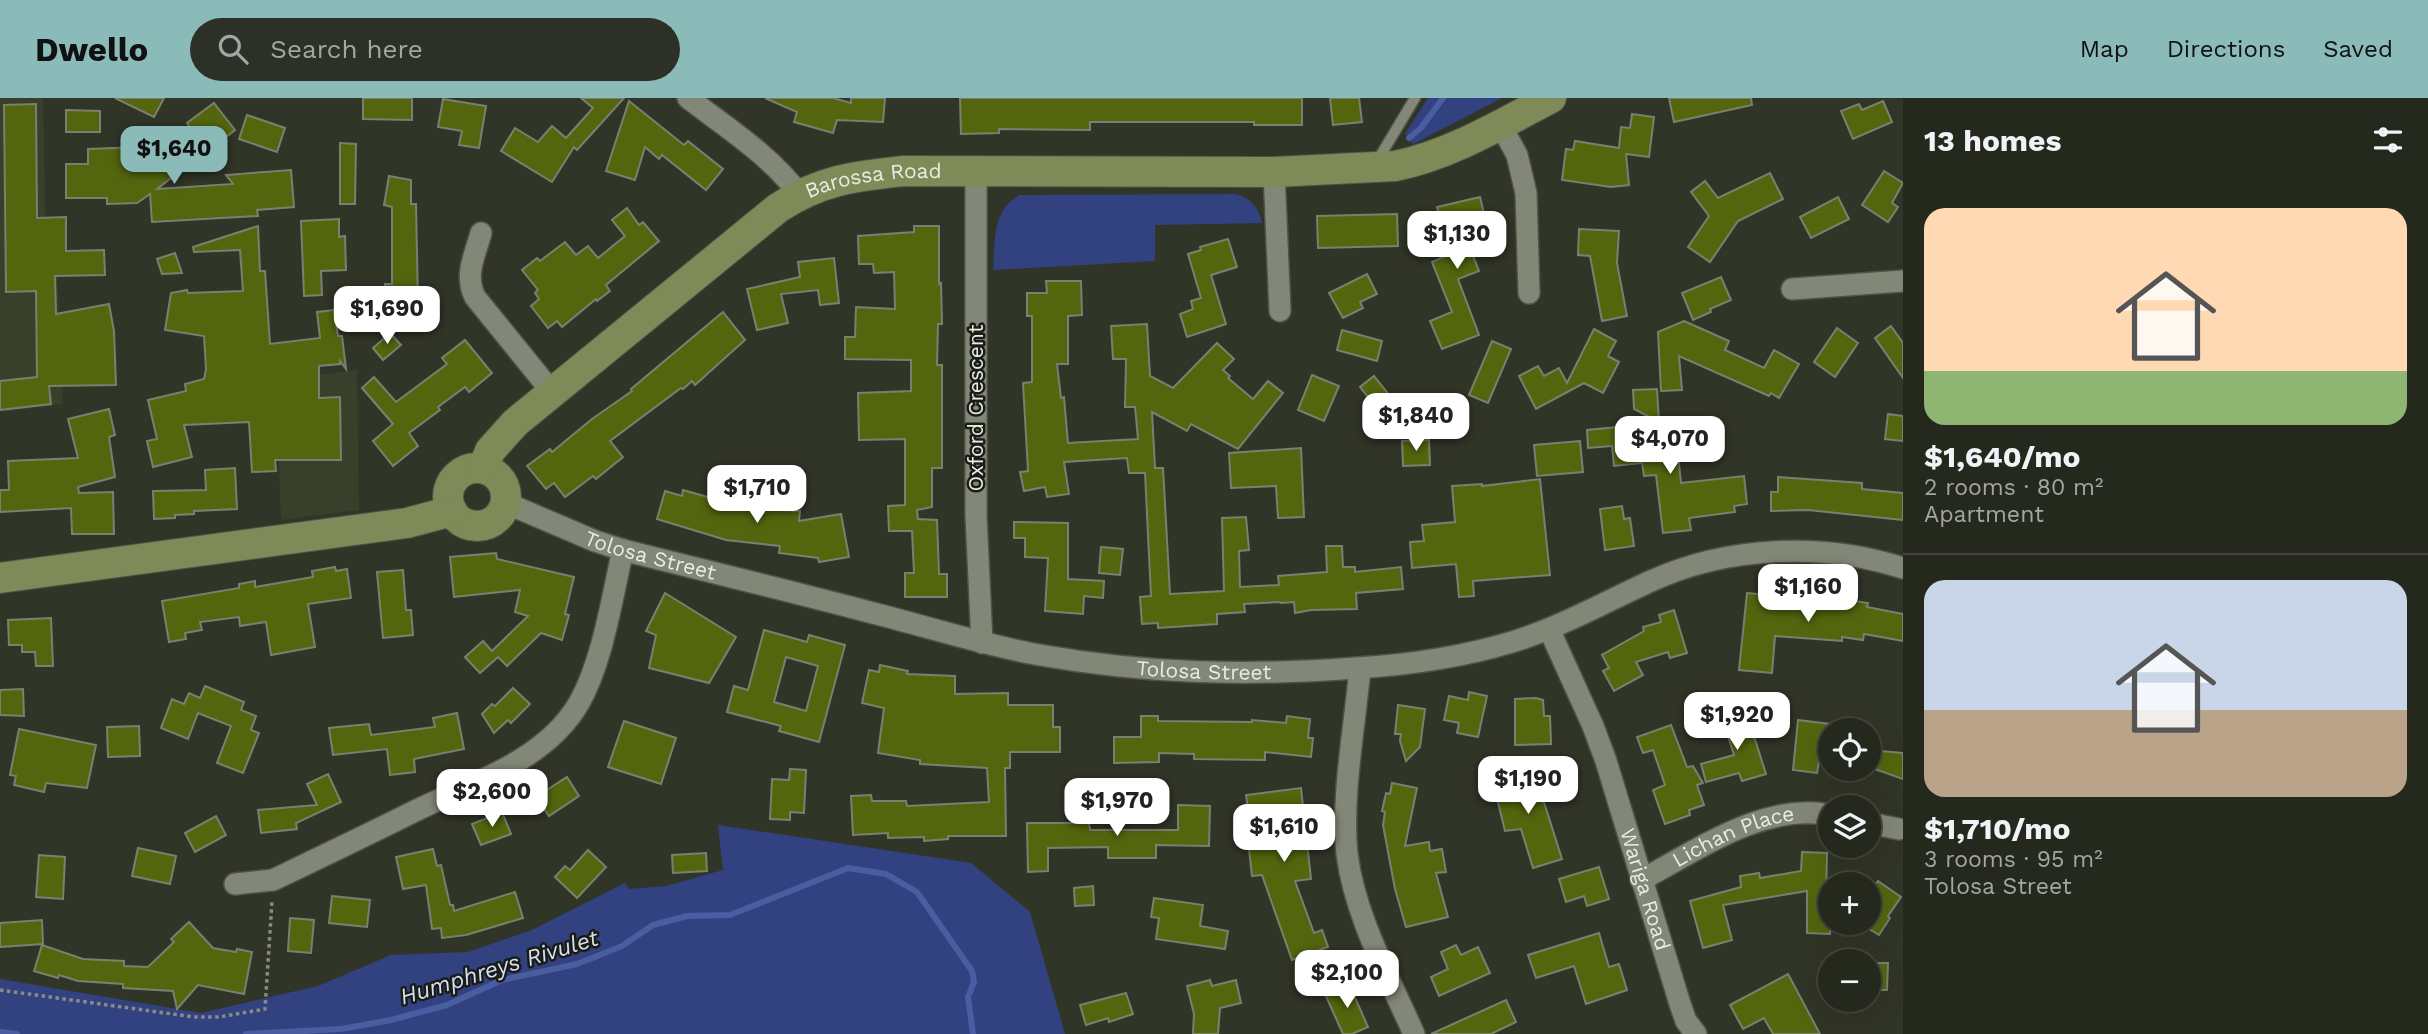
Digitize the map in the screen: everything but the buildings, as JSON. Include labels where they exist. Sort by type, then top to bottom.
[{"type":"street","points":[[688,98],[764,156],[799,194]]},
{"type":"street","name":"Barossa Road","points":[[483,468],[489,451],[500,437],[552,392],[778,208],[799,194],[826,183],[852,176],[904,171],[1274,172],[1372,168],[1413,163],[1448,149],[1550,98]]},
{"type":"street","points":[[1500,124],[1517,155],[1524,183],[1529,293]]},
{"type":"street","name":"Oxford Crescent","points":[[976,172],[976,515],[982,643]]},
{"type":"street","points":[[1274,172],[1280,311]]},
{"type":"street","points":[[481,233],[470,272],[471,288],[475,297],[552,392]]},
{"type":"street","points":[[1792,289],[1903,281]]},
{"type":"street","points":[[483,468],[491,471],[504,484],[506,503],[498,518],[482,526],[464,524],[448,502],[451,484],[464,471],[483,468]]},
{"type":"street","name":"Tolosa Street","points":[[506,503],[623,550],[982,643],[1097,664],[1203,673],[1256,674],[1360,668],[1475,652],[1549,629],[1676,570],[1737,556],[1798,551],[1831,553],[1903,568]]},
{"type":"street","points":[[0,578],[407,523],[452,511]]},
{"type":"street","points":[[236,884],[273,880],[505,768],[547,741],[578,704],[588,683],[596,661],[623,550]]},
{"type":"street","name":"Wariga Road","points":[[1549,629],[1593,726],[1680,1004],[1686,1021],[1696,1034]]},
{"type":"street","points":[[1360,668],[1347,807],[1348,858],[1355,892],[1373,943],[1414,1034]]},
{"type":"street","name":"Lichan Place","points":[[1641,880],[1754,821],[1794,812],[1818,814]]},
{"type":"street","points":[[1881,825],[1899,829]]},
{"type":"lane","points":[[1372,168],[1415,98]]},
{"type":"path","points":[[0,990],[194,1017],[219,1017],[265,1009],[273,880]]},
{"type":"shaded area","points":[[0,98],[43,98],[46,241],[56,241],[63,404],[0,412]]},
{"type":"shaded area","points":[[1428,98],[1502,98],[1413,144],[1405,134]]},
{"type":"shaded area","points":[[1235,194],[1253,204],[1262,223],[1155,225],[1155,261],[993,270],[995,238],[1000,218],[1004,209],[1020,195]]},
{"type":"shaded area","points":[[357,370],[359,510],[281,520],[276,380]]},
{"type":"shaded area","points":[[718,825],[971,863],[1030,912],[1065,1034],[0,1034],[0,979],[201,1013],[318,986],[391,955],[468,952],[532,930],[625,883],[629,889],[666,886],[723,870]]},
{"type":"waterway","points":[[1409,138],[1421,128],[1443,98]]},
{"type":"waterway","name":"Humphreys Rivulet","points":[[246,1034],[341,1029],[391,1020],[447,1005],[502,980],[577,964],[622,946],[653,925],[687,916],[730,915],[848,868],[886,874],[917,892],[972,971],[974,982],[968,997],[973,1034]]},
{"type":"waterway","name":"Humphreys Rivulet","points":[[0,1032],[17,1034]]}]
